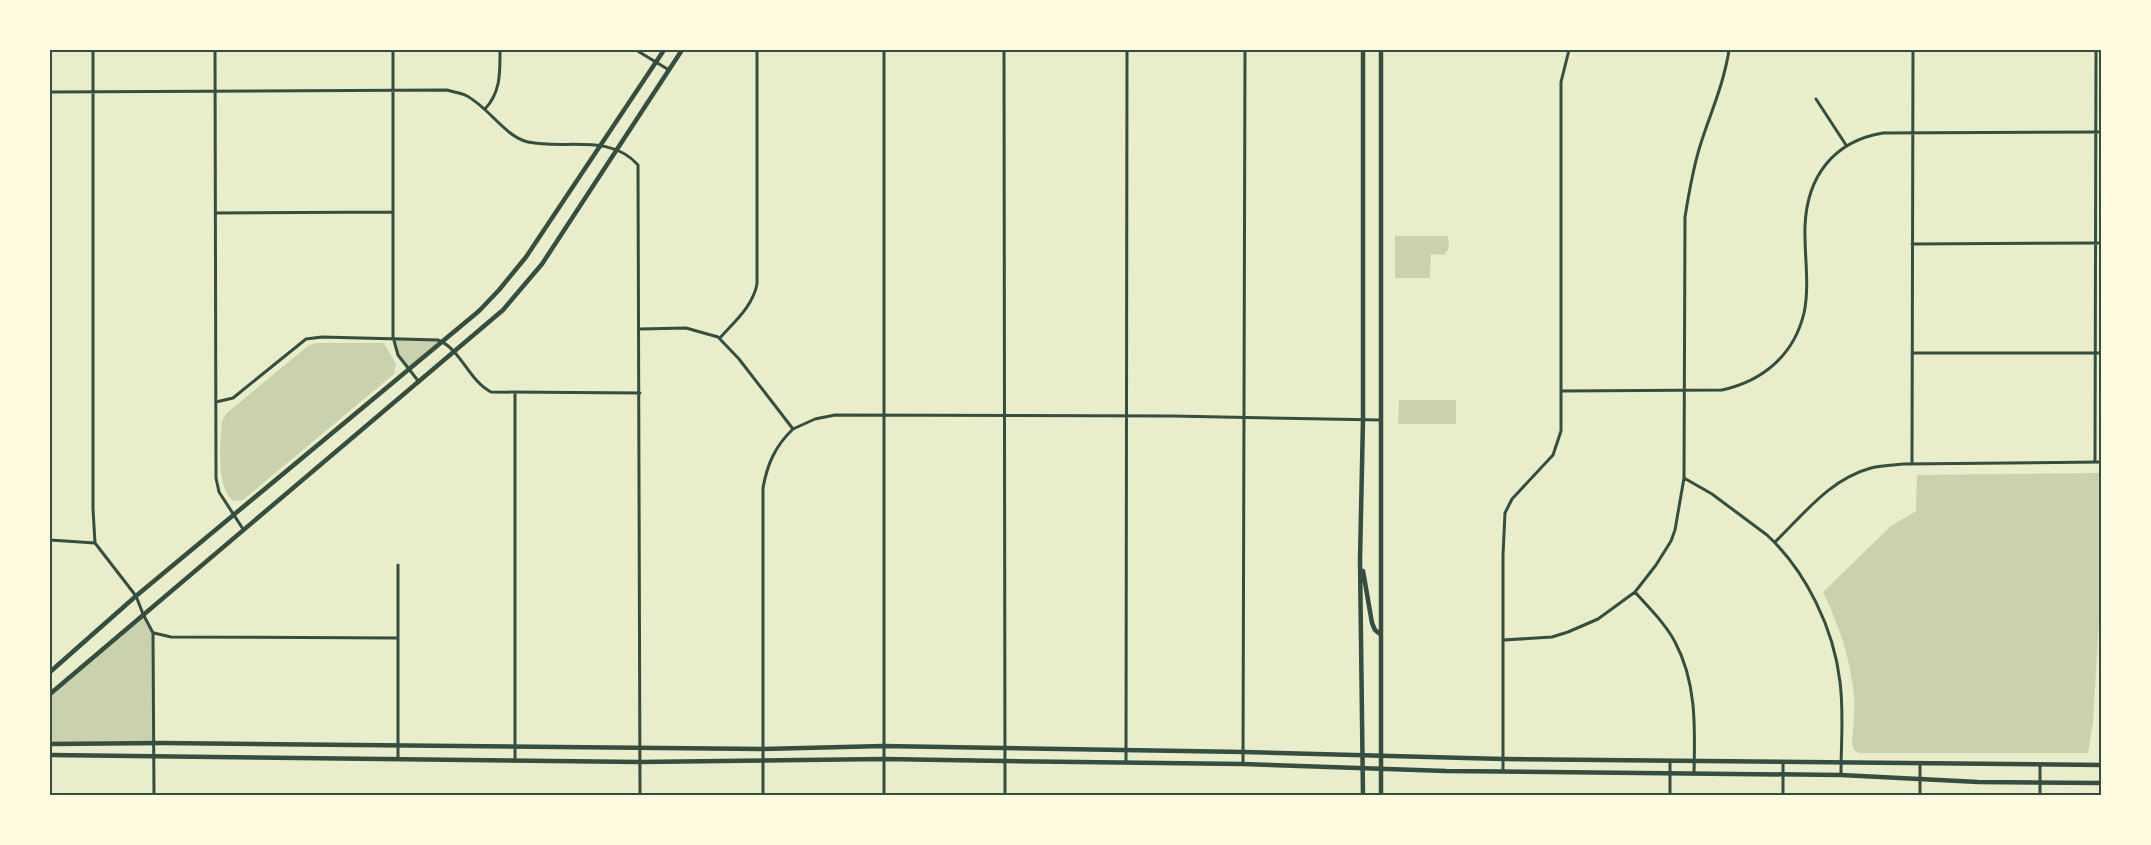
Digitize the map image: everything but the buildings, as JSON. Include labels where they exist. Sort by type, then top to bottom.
[{"type":"street","points":[[93,50],[93,509],[95,543],[136,596],[153,633],[154,795]]},
{"type":"street","points":[[215,50],[216,478],[219,492],[244,530]]},
{"type":"street","points":[[393,50],[393,337],[398,355],[419,381]]},
{"type":"street","points":[[484,110],[493,101],[499,85],[500,50]]},
{"type":"street","points":[[636,50],[669,70]]},
{"type":"street","points":[[50,672],[136,596],[478,311],[499,290],[526,257],[664,50]]},
{"type":"street","points":[[50,694],[503,310],[531,278],[682,50]]},
{"type":"street","points":[[719,339],[746,309],[757,284],[757,50]]},
{"type":"street","points":[[884,50],[884,795]]},
{"type":"street","points":[[1004,50],[1005,795]]},
{"type":"street","points":[[1126,763],[1127,50]]},
{"type":"street","points":[[1243,764],[1245,50]]},
{"type":"street","points":[[1363,795],[1360,560],[1363,419],[1364,50]]},
{"type":"street","points":[[1382,50],[1380,634],[1382,795]]},
{"type":"street","points":[[1503,771],[1505,513],[1512,499],[1553,455],[1561,431],[1561,82],[1569,50]]},
{"type":"street","points":[[1504,640],[1533,639],[1568,633],[1598,619],[1635,592],[1671,541],[1684,478],[1685,217],[1692,176],[1701,142],[1716,106],[1729,50]]},
{"type":"street","points":[[1912,464],[1913,50]]},
{"type":"street","points":[[2095,462],[2096,50]]},
{"type":"street","points":[[50,92],[447,90],[466,96],[506,129],[526,142],[602,145],[617,149],[638,165],[640,795]]},
{"type":"street","points":[[1816,99],[1846,145]]},
{"type":"street","points":[[1562,391],[1705,391],[1738,386],[1773,367],[1791,347],[1804,313],[1806,298],[1805,224],[1810,195],[1826,163],[1846,145],[1871,135],[2102,132]]},
{"type":"street","points":[[216,213],[393,212]]},
{"type":"street","points":[[1912,244],[2102,243]]},
{"type":"street","points":[[640,329],[686,328],[719,339],[739,359],[793,429]]},
{"type":"street","points":[[216,402],[233,398],[306,339],[322,337],[393,337],[442,341],[483,388],[500,393],[640,393]]},
{"type":"street","points":[[1912,353],[2102,352]]},
{"type":"street","points":[[515,393],[515,760]]},
{"type":"street","points":[[763,795],[762,488],[771,458],[778,445],[793,429],[828,416],[1127,416],[1381,420]]},
{"type":"street","points":[[1775,542],[1829,489],[1848,477],[1873,468],[1912,464],[2102,462]]},
{"type":"street","points":[[1684,478],[1741,514],[1775,542],[1810,591],[1833,646],[1840,682],[1841,776]]},
{"type":"street","points":[[50,540],[95,543]]},
{"type":"street","points":[[1360,560],[1372,623],[1380,634]]},
{"type":"street","points":[[398,565],[398,758]]},
{"type":"street","points":[[1635,592],[1664,625],[1683,660],[1694,699],[1694,773]]},
{"type":"street","points":[[153,633],[171,636],[398,638]]},
{"type":"street","points":[[50,744],[763,749],[884,746],[1364,754],[1503,759],[1920,765],[2102,765]]},
{"type":"street","points":[[50,755],[640,762],[884,759],[1243,764],[2102,783]]},
{"type":"street","points":[[1670,761],[1670,795]]},
{"type":"street","points":[[1783,762],[1783,795]]},
{"type":"street","points":[[1920,765],[1920,795]]},
{"type":"street","points":[[2040,766],[2040,795]]},
{"type":"green space","points":[[1395,236],[1448,236],[1449,248],[1444,255],[1431,254],[1430,278],[1395,278]]},
{"type":"green space","points":[[393,337],[442,341],[408,370],[402,362]]},
{"type":"green space","points":[[384,343],[396,364],[394,374],[243,500],[233,501],[224,485],[220,463],[222,421],[227,413],[309,345]]},
{"type":"green space","points":[[1399,400],[1456,400],[1456,424],[1398,424]]},
{"type":"green space","points":[[2101,473],[2101,585],[2093,723],[2088,753],[1859,753],[1854,750],[1852,744],[1854,697],[1850,670],[1839,630],[1823,592],[1891,526],[1916,511],[1917,475]]},
{"type":"green space","points":[[143,614],[153,633],[153,743],[50,744],[50,694]]}]
